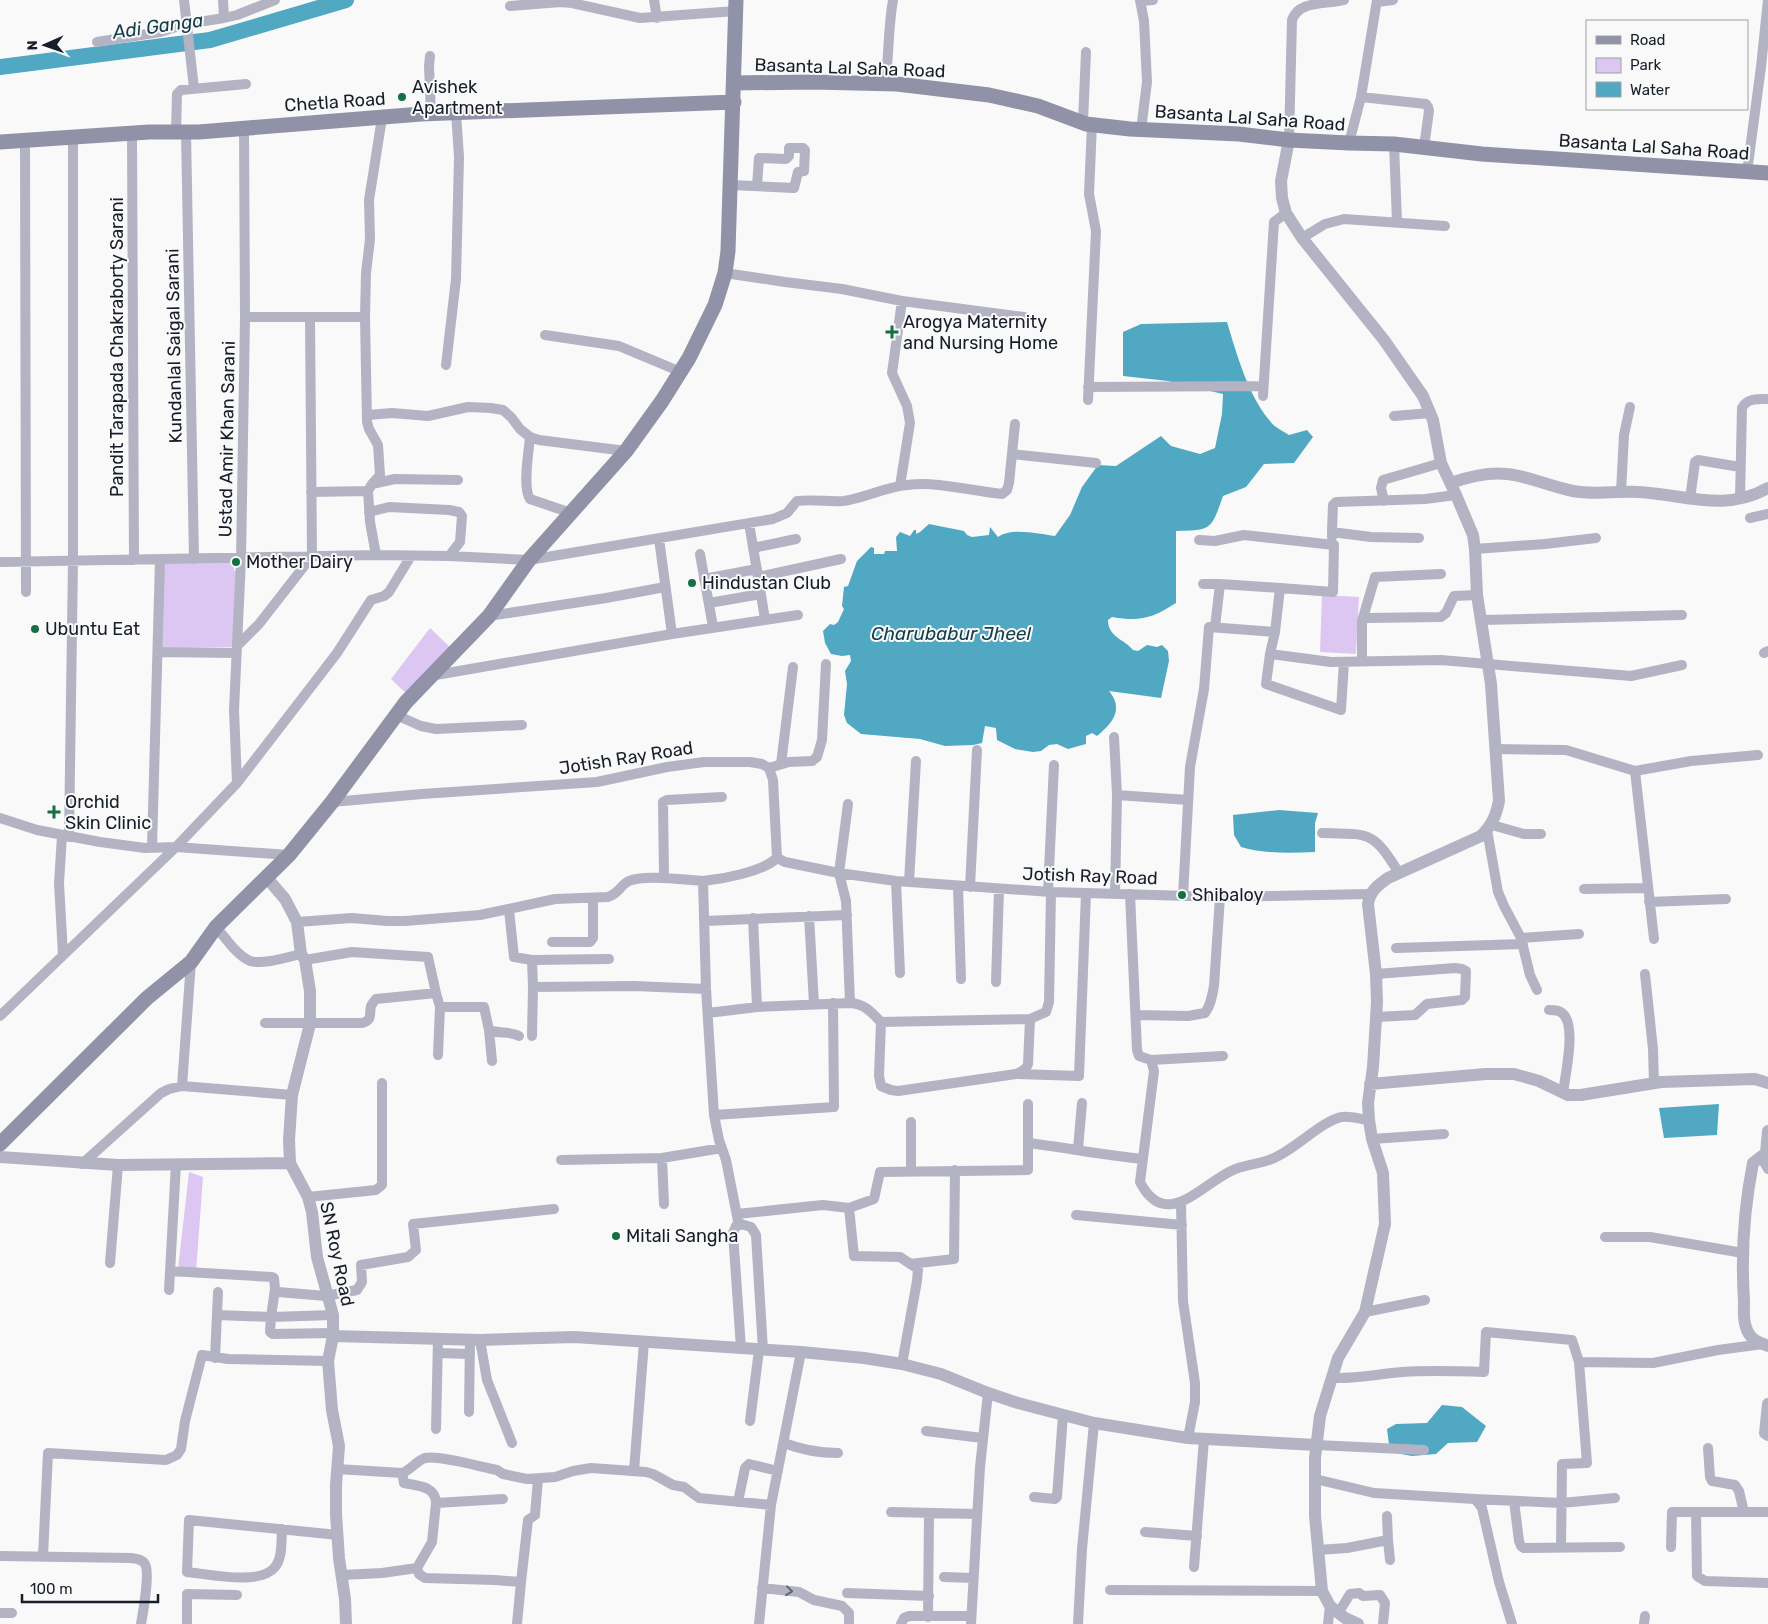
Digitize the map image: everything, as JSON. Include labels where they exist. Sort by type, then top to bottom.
[{"type":"main road","points":[[0,1144],[128,1016],[191,962],[216,927],[289,855],[332,802],[396,715],[429,677],[489,616],[529,560],[626,451],[681,372],[715,305],[725,273],[731,185],[736,5]]},
{"type":"main road","name":"Basanta Lal Saha Road","points":[[734,83],[813,82],[943,89],[990,95],[1038,106],[1087,123],[1141,130],[1239,134],[1289,140],[1394,144],[1482,154],[1768,173]]},
{"type":"main road","name":"Chetla Road","points":[[0,142],[244,128],[431,114],[734,102]]},
{"type":"street","points":[[184,0],[186,26],[194,73],[194,88],[246,84]]},
{"type":"street","points":[[223,0],[224,18]]},
{"type":"street","points":[[97,42],[160,32],[238,15],[254,4],[275,0]]},
{"type":"street","points":[[654,0],[657,18]]},
{"type":"street","points":[[885,85],[893,0]]},
{"type":"street","points":[[1141,130],[1147,82],[1144,21],[1140,0],[1153,0]]},
{"type":"street","points":[[1344,0],[1308,4],[1300,7],[1295,12],[1292,20],[1289,140],[1285,169],[1281,181],[1282,198],[1286,213],[1302,238],[1384,340],[1413,380],[1431,413],[1437,434],[1441,463],[1473,535],[1477,595],[1488,663],[1499,800],[1497,813],[1489,828],[1481,836],[1399,873],[1378,886],[1370,894],[1368,904],[1376,974],[1376,1017],[1369,1120],[1372,1139],[1383,1173],[1385,1224],[1365,1312],[1338,1358],[1320,1416],[1316,1445],[1315,1479],[1322,1591],[1335,1609],[1358,1624]]},
{"type":"street","points":[[1350,143],[1361,97],[1377,1],[1393,0]]},
{"type":"street","points":[[1747,172],[1768,0]]},
{"type":"street","points":[[510,6],[572,2],[627,16],[657,18],[736,5]]},
{"type":"street","points":[[1086,52],[1089,194],[1096,231],[1088,400]]},
{"type":"street","points":[[430,56],[431,114]]},
{"type":"street","name":"Kundanlal Saigal Sarani","points":[[194,88],[181,90],[177,94],[181,132],[194,559]]},
{"type":"street","points":[[1361,97],[1426,104],[1429,111],[1424,147]]},
{"type":"street","points":[[446,365],[456,279],[458,157],[456,113]]},
{"type":"street","points":[[376,555],[369,512],[370,488],[380,475],[378,445],[369,429],[365,317],[366,273],[370,240],[369,200],[382,118]]},
{"type":"street","name":"Ustad Amir Khan Sarani","points":[[237,783],[234,710],[241,558],[245,317],[244,128]]},
{"type":"street","name":"Pandit Tarapada Chakraborty Sarani","points":[[132,133],[134,560]]},
{"type":"street","points":[[1267,137],[1279,149],[1285,169]]},
{"type":"street","points":[[63,955],[59,883],[65,836],[73,561],[73,138]]},
{"type":"street","points":[[25,141],[26,592]]},
{"type":"street","points":[[1394,144],[1397,222]]},
{"type":"street","points":[[731,185],[794,188],[798,172],[804,171],[805,150],[803,148],[788,148],[789,156],[786,158],[759,158],[758,186]]},
{"type":"street","points":[[1088,386],[1263,391],[1274,222],[1286,213]]},
{"type":"street","points":[[1302,238],[1325,224],[1344,219],[1445,226]]},
{"type":"street","points":[[725,273],[842,289],[902,301],[1024,317]]},
{"type":"street","points":[[900,486],[910,423],[907,406],[892,372],[902,301]]},
{"type":"street","points":[[245,317],[365,317]]},
{"type":"street","points":[[158,652],[237,649],[312,556],[310,318]]},
{"type":"street","points":[[545,335],[620,346],[681,372]]},
{"type":"street","points":[[1740,500],[1742,408],[1744,403],[1750,400],[1768,400]]},
{"type":"street","points":[[368,416],[392,413],[428,416],[468,407],[491,408],[503,410],[511,416],[520,429],[530,437],[539,440],[626,451]]},
{"type":"street","points":[[1621,492],[1622,449],[1630,407]]},
{"type":"street","points":[[1394,416],[1431,413]]},
{"type":"street","points":[[0,562],[376,555],[529,560],[749,524],[788,513],[797,501],[845,500],[872,495],[900,486],[921,484],[1002,494],[1007,490],[1015,424]]},
{"type":"street","points":[[530,437],[526,482],[528,496],[530,499],[571,513]]},
{"type":"street","points":[[1012,454],[1096,463]]},
{"type":"street","points":[[1690,498],[1694,462],[1698,460],[1740,467]]},
{"type":"street","points":[[1384,502],[1381,488],[1383,480],[1441,463]]},
{"type":"street","points":[[1450,482],[1478,475],[1504,474],[1571,491],[1656,493],[1727,502],[1740,500],[1768,488]]},
{"type":"street","points":[[311,492],[370,488],[395,479],[458,480]]},
{"type":"street","points":[[1202,584],[1333,592],[1333,504],[1336,502],[1384,502],[1425,499],[1456,494]]},
{"type":"street","points":[[369,512],[389,507],[459,512],[462,516],[460,542],[449,556]]},
{"type":"street","points":[[1750,518],[1768,514]]},
{"type":"street","points":[[749,524],[765,619]]},
{"type":"street","points":[[1332,532],[1371,537],[1418,538]]},
{"type":"street","points":[[1200,540],[1215,541],[1244,535],[1334,545]]},
{"type":"street","points":[[1475,549],[1596,538]]},
{"type":"street","points":[[659,539],[672,634]]},
{"type":"street","points":[[753,548],[796,539]]},
{"type":"street","points":[[700,554],[713,627]]},
{"type":"street","points":[[0,1016],[176,847],[237,783],[336,653],[371,600],[384,596],[389,592],[411,556]]},
{"type":"street","points":[[704,579],[757,573],[841,559]]},
{"type":"street","points":[[152,847],[160,560]]},
{"type":"street","points":[[1362,661],[1362,621],[1375,577],[1442,574]]},
{"type":"street","points":[[1215,627],[1220,584]]},
{"type":"street","points":[[489,616],[665,587]]},
{"type":"street","points":[[1280,588],[1266,684],[1341,710],[1344,662]]},
{"type":"street","points":[[709,602],[761,594]]},
{"type":"street","points":[[1362,621],[1366,618],[1441,617],[1446,613],[1454,596],[1477,595]]},
{"type":"street","points":[[429,677],[713,627],[798,615]]},
{"type":"street","points":[[1482,620],[1682,615]]},
{"type":"street","points":[[1183,896],[1190,767],[1204,689],[1208,627],[1275,632]]},
{"type":"street","points":[[1270,654],[1331,662],[1441,660],[1630,676],[1682,665]]},
{"type":"street","points":[[297,922],[352,918],[387,921],[480,915],[555,899],[608,897],[615,895],[626,882],[634,879],[703,880],[723,878],[753,870],[773,862],[777,858],[774,785],[769,768],[789,762],[812,761],[817,757],[822,740],[826,664]]},
{"type":"street","points":[[781,764],[793,667]]},
{"type":"street","points":[[396,715],[422,726],[436,729],[522,725]]},
{"type":"street","points":[[1114,737],[1117,795],[1115,894]]},
{"type":"street","points":[[970,887],[977,750]]},
{"type":"street","points":[[1495,750],[1566,750],[1635,772],[1691,762],[1758,755]]},
{"type":"street","points":[[909,882],[916,761]]},
{"type":"street","name":"Jotish Ray Road","points":[[332,802],[597,782],[668,767],[704,762],[750,762],[762,764],[769,768]]},
{"type":"street","points":[[708,1013],[758,1007],[833,1003],[858,1003],[865,1006],[881,1022],[1030,1019],[1046,1012],[1049,1002],[1049,892],[1054,765]]},
{"type":"street","points":[[1635,772],[1654,939]]},
{"type":"street","points":[[1117,795],[1188,800]]},
{"type":"street","points":[[664,878],[662,802],[667,800],[722,797]]},
{"type":"street","points":[[848,804],[839,873],[845,891],[850,1003]]},
{"type":"street","points":[[0,818],[37,830],[100,842],[289,855]]},
{"type":"street","points":[[1489,828],[1524,834],[1541,834]]},
{"type":"street","points":[[1489,828],[1498,892],[1522,941],[1530,975],[1537,990]]},
{"type":"street","points":[[1322,833],[1355,834],[1374,839],[1387,854],[1399,873]]},
{"type":"street","name":"Jotish Ray Road","points":[[777,858],[785,862],[839,873],[896,881],[1049,892],[1220,897],[1370,894]]},
{"type":"street","name":"SN Roy Road","points":[[267,878],[285,899],[297,922],[310,991],[310,1024],[292,1095],[289,1140],[290,1164],[308,1198],[312,1212],[317,1257],[332,1315],[333,1334],[328,1361],[332,1410],[339,1446],[336,1485],[339,1558],[346,1624]]},
{"type":"street","points":[[703,880],[706,990],[714,1115],[739,1219],[733,1233],[741,1348]]},
{"type":"street","points":[[896,881],[900,973]]},
{"type":"street","points":[[958,886],[961,979]]},
{"type":"street","points":[[996,982],[999,888]]},
{"type":"street","points":[[1584,889],[1648,888]]},
{"type":"street","points":[[881,1022],[879,1076],[881,1086],[885,1088],[898,1091],[1016,1074],[1079,1076],[1086,893]]},
{"type":"street","points":[[1130,894],[1137,1050],[1139,1056],[1150,1060],[1223,1056]]},
{"type":"street","points":[[1136,1015],[1193,1015],[1205,1013],[1212,1000],[1214,986],[1220,897]]},
{"type":"street","points":[[552,942],[590,942],[593,938],[593,898]]},
{"type":"street","points":[[1649,902],[1726,899]]},
{"type":"street","points":[[509,910],[514,957],[532,960],[609,959]]},
{"type":"street","points":[[705,921],[846,915]]},
{"type":"street","points":[[808,916],[814,1004]]},
{"type":"street","points":[[754,918],[758,1007]]},
{"type":"street","points":[[216,927],[240,954],[250,960],[261,962],[352,952],[428,957],[440,1006],[438,1055]]},
{"type":"street","points":[[1396,948],[1522,941],[1579,934]]},
{"type":"street","points":[[532,960],[532,1036]]},
{"type":"street","points":[[182,1086],[191,962]]},
{"type":"street","points":[[1376,974],[1455,968],[1466,971],[1467,977],[1465,997],[1462,1000],[1427,1004],[1415,1015],[1376,1017]]},
{"type":"street","points":[[1645,974],[1654,1083]]},
{"type":"street","points":[[533,987],[634,986],[706,990]]},
{"type":"street","points":[[265,1023],[362,1023],[368,1021],[371,1017],[371,1005],[376,999],[436,993]]},
{"type":"street","points":[[714,1115],[834,1107],[833,1003]]},
{"type":"street","points":[[440,1006],[484,1007],[489,1030],[492,1061]]},
{"type":"street","points":[[1549,1010],[1558,1011],[1563,1014],[1569,1029],[1563,1093]]},
{"type":"street","points":[[1016,1074],[1027,1068],[1030,1019]]},
{"type":"street","points":[[489,1030],[513,1033],[519,1036]]},
{"type":"street","points":[[1150,1060],[1154,1071],[1140,1182],[1153,1200],[1162,1204],[1181,1202],[1228,1172],[1283,1154],[1332,1120],[1349,1116],[1369,1120]]},
{"type":"street","points":[[1370,1084],[1486,1074],[1514,1074],[1539,1081],[1563,1093],[1581,1095],[1654,1083],[1755,1079],[1768,1083]]},
{"type":"street","points":[[308,1198],[376,1190],[382,1185],[382,1083]]},
{"type":"street","points":[[82,1164],[161,1093],[169,1089],[182,1086],[292,1095]]},
{"type":"street","points":[[739,1219],[823,1205],[849,1208],[874,1198],[880,1172],[1028,1170],[1028,1104]]},
{"type":"street","points":[[1078,1149],[1082,1104]]},
{"type":"street","points":[[910,1122],[911,1172]]},
{"type":"street","points":[[1766,1345],[1754,1341],[1745,1327],[1742,1270],[1744,1216],[1748,1186],[1753,1163],[1766,1153],[1768,1131]]},
{"type":"street","points":[[1372,1139],[1444,1134]]},
{"type":"street","points":[[1029,1143],[1078,1149],[1088,1153],[1142,1159]]},
{"type":"street","points":[[561,1160],[662,1158],[722,1148]]},
{"type":"street","points":[[0,1157],[118,1165],[290,1164]]},
{"type":"street","points":[[1761,1157],[1768,1169]]},
{"type":"street","points":[[662,1158],[664,1204]]},
{"type":"street","points":[[169,1290],[176,1164]]},
{"type":"street","points":[[110,1263],[118,1165]]},
{"type":"street","points":[[910,1264],[954,1259],[955,1170]]},
{"type":"street","points":[[1181,1202],[1183,1301],[1195,1383],[1195,1402],[1188,1438]]},
{"type":"street","points":[[849,1208],[854,1256],[900,1257],[918,1269],[902,1364]]},
{"type":"street","points":[[275,1289],[282,1293],[326,1296],[357,1290],[362,1282],[361,1265],[408,1257],[416,1250],[413,1224],[554,1209]]},
{"type":"street","points":[[1076,1215],[1182,1225]]},
{"type":"street","points":[[739,1219],[751,1227],[756,1235],[761,1350],[750,1421]]},
{"type":"street","points":[[1606,1237],[1650,1237],[1743,1253]]},
{"type":"street","points":[[170,1271],[274,1278],[276,1281],[270,1317],[270,1332],[273,1334],[333,1334],[475,1340],[574,1337],[864,1358],[902,1364],[941,1374],[988,1393],[1094,1424],[1188,1438],[1424,1450]]},
{"type":"street","points":[[216,1358],[218,1292]]},
{"type":"street","points":[[1365,1312],[1426,1300]]},
{"type":"street","points":[[217,1316],[332,1315]]},
{"type":"street","points":[[1332,1378],[1351,1379],[1401,1372],[1435,1370],[1484,1372],[1486,1332],[1572,1340],[1579,1362],[1588,1463],[1562,1464],[1560,1503],[1561,1548]]},
{"type":"street","points":[[436,1429],[438,1339]]},
{"type":"street","points":[[469,1412],[469,1354],[475,1340]]},
{"type":"street","points":[[475,1340],[487,1380],[512,1443]]},
{"type":"street","points":[[634,1471],[644,1342]]},
{"type":"street","points":[[1579,1362],[1653,1362],[1718,1350],[1766,1345]]},
{"type":"street","points":[[759,1624],[771,1505],[801,1352]]},
{"type":"street","points":[[438,1353],[469,1354]]},
{"type":"street","points":[[43,1556],[48,1453],[166,1460],[177,1455],[181,1449],[185,1421],[202,1355],[216,1358],[328,1361]]},
{"type":"street","points":[[901,1624],[904,1618],[928,1617],[971,1620],[982,1438],[988,1393]]},
{"type":"street","points":[[1768,1404],[1765,1433],[1768,1435]]},
{"type":"street","points":[[1034,1497],[1054,1499],[1057,1497],[1063,1415]]},
{"type":"street","points":[[1078,1624],[1082,1549],[1094,1424]]},
{"type":"street","points":[[926,1432],[982,1438]]},
{"type":"street","points":[[1194,1567],[1204,1439]]},
{"type":"street","points":[[784,1443],[796,1448],[816,1452],[838,1453]]},
{"type":"street","points":[[1708,1448],[1710,1477],[1712,1481],[1735,1485],[1744,1512]]},
{"type":"street","points":[[337,1469],[402,1473],[407,1472],[421,1460],[433,1457],[496,1470],[503,1474],[520,1478],[538,1479],[555,1477],[582,1469],[601,1468],[653,1474],[673,1485],[684,1487],[699,1498],[771,1505]]},
{"type":"street","points":[[738,1502],[745,1468],[749,1464],[778,1471]]},
{"type":"street","points":[[402,1473],[404,1483],[431,1490],[436,1495],[432,1542],[417,1568],[418,1574],[425,1578],[521,1582]]},
{"type":"street","points":[[517,1624],[528,1520],[535,1515],[538,1479]]},
{"type":"street","points":[[1315,1479],[1374,1493],[1560,1503],[1615,1498]]},
{"type":"street","points":[[436,1503],[503,1499]]},
{"type":"street","points":[[1475,1499],[1482,1508],[1499,1582],[1512,1624]]},
{"type":"street","points":[[1514,1501],[1520,1546],[1531,1548],[1620,1548]]},
{"type":"street","points":[[891,1512],[977,1514]]},
{"type":"street","points":[[1671,1547],[1672,1512],[1768,1512]]},
{"type":"street","points":[[1696,1512],[1697,1576],[1705,1581],[1768,1583]]},
{"type":"street","points":[[928,1617],[929,1514]]},
{"type":"street","points":[[1387,1516],[1390,1560]]},
{"type":"street","points":[[282,1529],[280,1556],[276,1566],[268,1574],[247,1577],[187,1572],[190,1520],[282,1529],[338,1535]]},
{"type":"street","points":[[1145,1532],[1197,1536]]},
{"type":"street","points":[[1318,1550],[1347,1548],[1388,1540]]},
{"type":"street","points":[[0,1556],[141,1560],[146,1565],[147,1575],[141,1624]]},
{"type":"street","points":[[342,1575],[382,1573],[417,1568]]},
{"type":"street","points":[[944,1577],[973,1578]]},
{"type":"street","points":[[762,1588],[799,1592],[814,1600],[842,1606],[849,1613],[848,1624]]},
{"type":"street","points":[[1110,1590],[1322,1591]]},
{"type":"street","points":[[847,1593],[929,1596]]},
{"type":"street","points":[[1328,1624],[1335,1609],[1350,1594],[1359,1593],[1363,1596],[1380,1595],[1385,1603],[1383,1624]]},
{"type":"street","points":[[188,1624],[187,1594],[237,1595]]},
{"type":"street","points":[[0,1613],[12,1613]]},
{"type":"green space","points":[[235,561],[234,571],[241,571],[241,647],[162,648],[164,563]]},
{"type":"green space","points":[[1322,595],[1359,597],[1356,654],[1320,652]]},
{"type":"green space","points":[[430,628],[452,649],[412,699],[391,679]]},
{"type":"green space","points":[[189,1172],[203,1177],[196,1272],[178,1269]]},
{"type":"water","name":"Charubabur Jheel","points":[[1227,322],[1249,387],[1262,411],[1274,425],[1289,435],[1307,430],[1313,437],[1294,463],[1264,464],[1246,487],[1223,496],[1216,516],[1208,526],[1197,530],[1176,531],[1176,603],[1146,618],[1112,617],[1108,620],[1114,634],[1133,650],[1138,651],[1147,645],[1157,647],[1162,645],[1168,651],[1169,661],[1161,698],[1109,691],[1116,704],[1115,715],[1108,726],[1097,736],[1092,733],[1086,736],[1086,744],[1068,749],[1057,744],[1049,745],[1041,751],[1033,752],[1015,749],[997,740],[996,728],[985,726],[982,743],[945,746],[920,739],[861,734],[847,723],[844,715],[847,684],[845,671],[851,661],[850,655],[831,654],[825,643],[823,631],[830,624],[834,625],[838,622],[844,609],[842,606],[844,587],[848,586],[857,561],[871,547],[874,548],[874,554],[884,554],[885,551],[897,551],[896,537],[900,532],[910,536],[914,530],[916,530],[916,534],[929,524],[964,531],[972,537],[989,535],[990,527],[998,537],[1011,532],[1055,536],[1070,515],[1082,487],[1098,465],[1116,466],[1161,436],[1171,446],[1200,454],[1215,448],[1222,414],[1223,394],[1168,381],[1123,376],[1123,332],[1141,324]]},
{"type":"water","points":[[1279,810],[1318,813],[1315,823],[1315,852],[1268,852],[1241,847],[1234,835],[1233,815]]},
{"type":"water","points":[[1719,1104],[1717,1135],[1664,1138],[1659,1108]]},
{"type":"water","points":[[1442,1405],[1462,1407],[1486,1426],[1477,1442],[1448,1443],[1436,1454],[1412,1456],[1390,1452],[1387,1429],[1396,1424],[1427,1423]]},
{"type":"waterway","name":"Adi Ganga","points":[[0,67],[210,40],[346,0]]},
{"type":"place","name":"Avishek Apartment","points":[[402,97]]},
{"type":"place","name":"Arogya Maternity and Nursing Home","points":[[892,332]]},
{"type":"place","name":"Mother Dairy","points":[[236,562]]},
{"type":"place","name":"Hindustan Club","points":[[692,583]]},
{"type":"place","name":"Ubuntu Eat","points":[[35,629]]},
{"type":"place","name":"Orchid Skin Clinic","points":[[54,812]]},
{"type":"place","name":"Shibaloy","points":[[1182,895]]},
{"type":"place","name":"Mitali Sangha","points":[[616,1236]]}]
